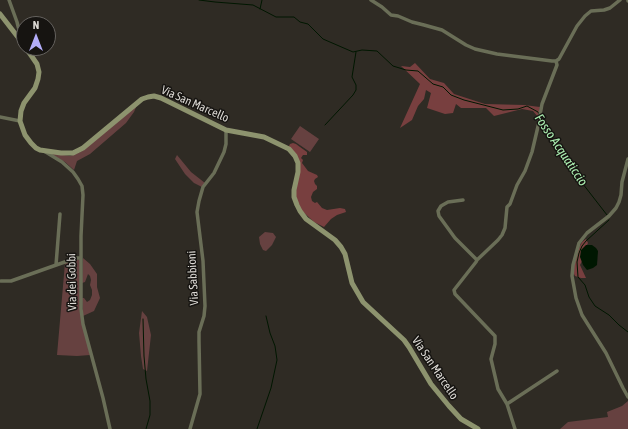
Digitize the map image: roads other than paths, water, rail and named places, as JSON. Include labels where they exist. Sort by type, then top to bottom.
[{"type":"main road","points":[[0,14],[16,35]]},
{"type":"main road","points":[[32,56],[37,64],[39,72],[38,79],[35,88],[24,102],[20,121],[25,134],[31,143],[36,148],[43,151]]},
{"type":"main road","name":"Via San Marcello","points":[[43,151],[61,153],[73,153],[78,151],[142,99],[154,96],[226,130],[264,137],[289,148],[298,163],[294,197],[300,211],[306,219],[335,240],[341,247],[345,254],[352,283],[363,302],[404,340],[431,384],[449,406],[461,419],[478,429]]},
{"type":"street","points":[[9,0],[16,19]]},
{"type":"street","points":[[371,0],[391,15],[442,30],[475,49],[497,54],[548,61],[556,61],[559,59],[577,26],[585,16],[591,11],[610,8],[620,0]]},
{"type":"street","points":[[515,429],[507,404],[498,389],[491,359],[495,344],[495,336],[455,294],[454,290],[477,260],[502,235],[505,228],[507,207],[510,204],[517,185],[525,171],[532,152],[542,104],[557,65],[556,61]]},
{"type":"street","points":[[0,117],[20,121]]},
{"type":"street","name":"Via Sabbioni","points":[[190,429],[200,394],[198,341],[205,306],[203,261],[197,212],[204,187],[214,173],[224,152],[226,144],[226,130]]},
{"type":"street","name":"Via dei Gobbi","points":[[43,151],[62,162],[73,172],[82,186],[81,309],[83,324],[104,398],[110,429]]},
{"type":"street","points":[[628,159],[619,202],[609,216],[587,233],[579,243],[573,265],[572,276],[580,311],[608,357],[628,397]]},
{"type":"street","points":[[463,200],[448,202],[442,206],[438,211],[439,216],[455,238],[477,260]]},
{"type":"street","points":[[56,265],[60,214]]},
{"type":"street","points":[[1,281],[12,281],[76,258],[81,258]]},
{"type":"street","points":[[507,404],[557,371]]},
{"type":"waterway","name":"Fosso Acquaticcio","points":[[199,0],[253,5],[276,17],[294,17],[300,22],[308,24],[323,39],[353,52],[362,50],[377,51],[393,66],[406,70],[418,71],[433,84],[443,87],[451,95],[464,100],[503,110],[518,109],[527,106],[539,114]]},
{"type":"waterway","points":[[260,9],[262,0]]},
{"type":"waterway","points":[[325,125],[356,90],[356,85],[352,77],[356,52]]},
{"type":"waterway","name":"Fosso Acquaticcio","points":[[542,119],[569,166],[607,215]]},
{"type":"waterway","name":"Fosso Acquaticcio","points":[[609,220],[582,246],[577,262],[578,277],[585,285],[589,297],[595,306],[609,315],[628,332]]},
{"type":"waterway","points":[[257,429],[271,388],[277,360],[275,346],[266,316]]},
{"type":"waterway","points":[[143,319],[144,356],[150,401],[150,415],[146,429]]}]
